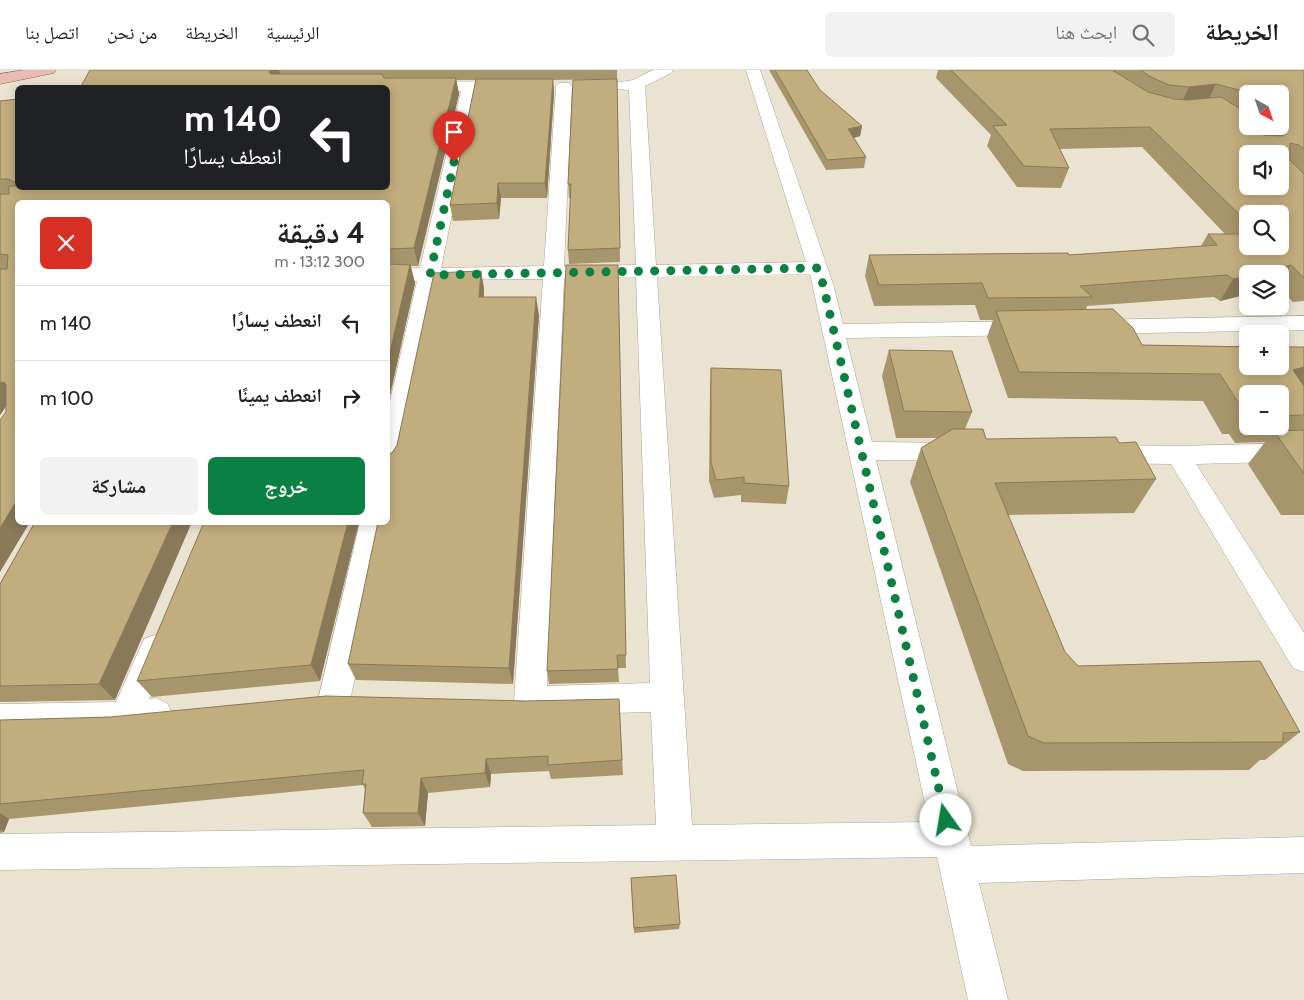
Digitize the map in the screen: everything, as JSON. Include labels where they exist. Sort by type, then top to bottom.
[{"type":"main road","points":[[0,79],[49,70]]},
{"type":"street","points":[[603,86],[649,77],[666,70]]},
{"type":"street","points":[[753,70],[823,284],[988,1000]]},
{"type":"street","points":[[627,80],[639,170],[647,271],[665,697],[675,843]]},
{"type":"street","points":[[390,454],[470,86]]},
{"type":"street","points":[[407,87],[530,86]]},
{"type":"street","points":[[565,86],[555,271],[516,701],[665,697]]},
{"type":"street","points":[[390,275],[817,268]]},
{"type":"street","points":[[834,331],[1304,323]]},
{"type":"street","points":[[861,451],[980,453]]},
{"type":"street","points":[[1079,454],[1178,455],[1304,452]]},
{"type":"street","points":[[1178,455],[1304,659]]},
{"type":"street","points":[[335,698],[373,525]]},
{"type":"street","points":[[126,716],[167,619]]},
{"type":"street","points":[[0,720],[126,716],[186,711]]},
{"type":"street","points":[[0,852],[675,843],[954,852],[1304,855]]},
{"type":"building","points":[[90,70],[271,70],[269,72],[271,74],[382,74],[384,78],[456,78],[414,248],[390,249],[390,200],[15,200],[15,504],[0,528],[0,420],[6,412],[6,384],[4,382],[0,383],[0,269],[7,269],[8,255],[0,254],[0,194],[9,194],[9,186],[15,186],[15,190],[390,190],[390,85],[82,85]]},
{"type":"building","points":[[775,70],[807,70],[820,90],[862,126],[848,129],[866,157],[827,160]]},
{"type":"building","points":[[951,70],[1112,70],[1148,92],[1174,99],[1187,100],[1221,97],[1239,108],[1239,135],[1283,136],[1289,135],[1289,85],[1239,85],[1239,90],[1216,84],[1189,87],[1169,85],[1149,76],[1141,70],[1302,70],[1304,71],[1304,149],[1299,145],[1290,143],[1290,160],[1304,174],[1304,278],[1291,265],[1239,265],[1239,278],[1233,279],[1227,275],[1080,286],[1092,297],[988,298],[982,283],[879,285],[869,255],[1068,253],[1069,255],[1217,245],[1208,234],[1239,234],[1239,255],[1289,255],[1289,205],[1239,205],[1239,214],[1150,127],[1050,129],[1069,168],[1024,166],[993,126],[1007,125]]},
{"type":"building","points":[[476,79],[553,79],[545,183],[498,183],[497,203],[450,205]]},
{"type":"building","points":[[617,79],[620,248],[568,250],[571,184],[568,184],[573,80]]},
{"type":"building","points":[[15,99],[15,182],[8,179],[0,179],[0,101]]},
{"type":"building","points":[[390,264],[410,265],[390,352]]},
{"type":"building","points":[[566,265],[618,265],[626,655],[617,655],[618,669],[547,671]]},
{"type":"building","points":[[481,271],[479,297],[536,297],[509,668],[348,664],[377,525],[390,525],[390,454],[397,445],[434,273]]},
{"type":"building","points":[[1113,309],[1133,328],[1142,345],[1239,347],[1239,375],[1289,375],[1289,347],[1304,347],[1304,367],[1293,370],[1304,386],[1304,415],[1289,416],[1289,385],[1239,385],[1239,404],[1220,374],[1019,372],[996,311]]},
{"type":"building","points":[[889,350],[952,351],[972,412],[904,411]]},
{"type":"building","points":[[711,368],[781,370],[789,486],[744,483],[744,477],[716,480],[711,462]]},
{"type":"building","points":[[953,429],[983,429],[986,439],[1116,437],[1119,443],[1136,442],[1156,479],[995,483],[1065,652],[1078,666],[1260,661],[1300,732],[1283,733],[1283,742],[1044,743],[1028,736],[921,448]]},
{"type":"building","points":[[1289,430],[1304,430],[1304,474],[1277,435],[1289,435]]},
{"type":"building","points":[[33,525],[172,525],[99,684],[0,686],[0,584]]},
{"type":"building","points":[[203,525],[347,525],[311,665],[137,681]]},
{"type":"building","points":[[326,696],[526,701],[619,699],[622,760],[548,765],[548,756],[486,759],[485,773],[421,778],[418,813],[363,813],[366,784],[362,784],[364,770],[0,804],[0,720],[110,717]]},
{"type":"building","points":[[676,875],[680,924],[634,928],[631,878]]},
{"type":"route","points":[[454,162],[430,275],[555,271],[817,268],[823,284],[946,820]]}]
